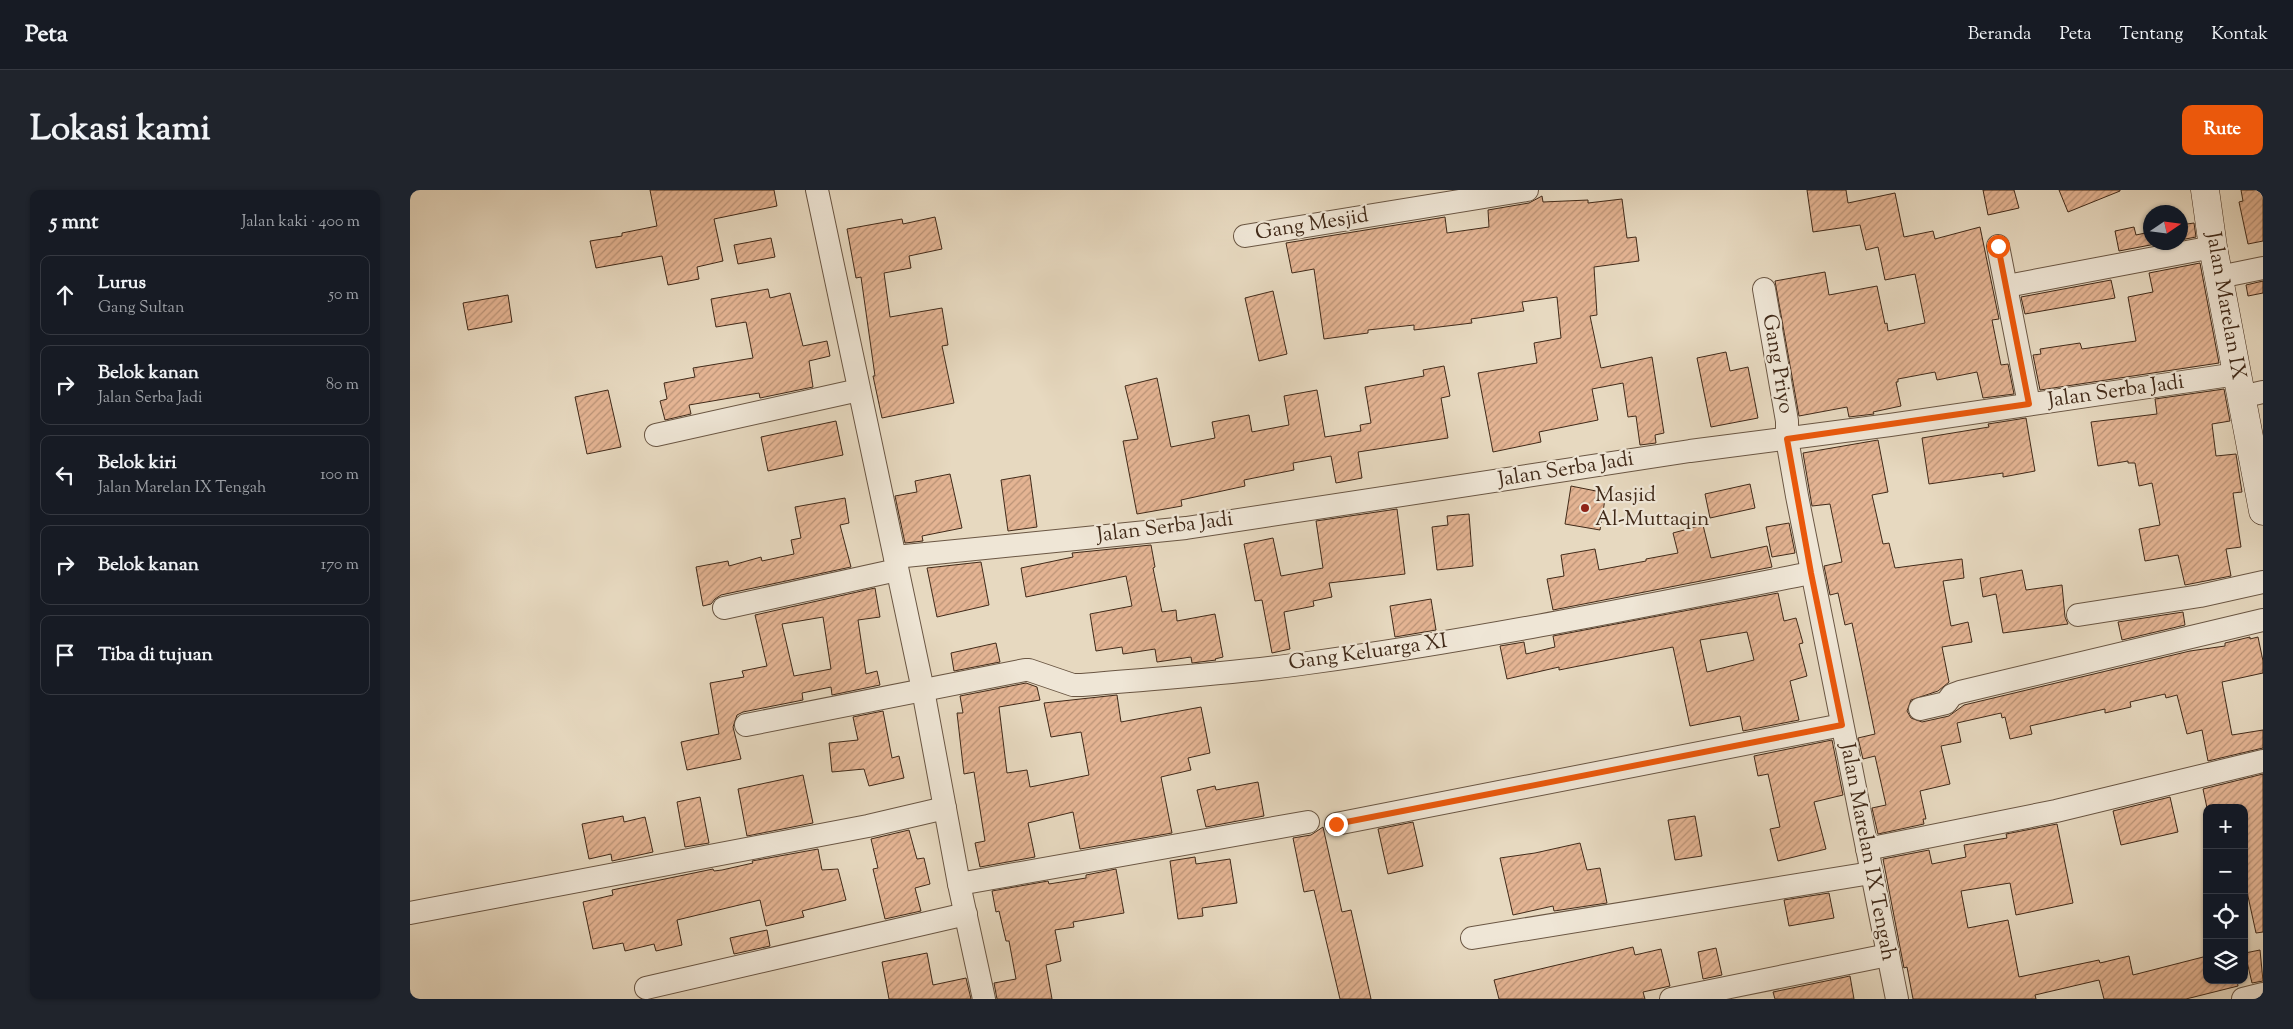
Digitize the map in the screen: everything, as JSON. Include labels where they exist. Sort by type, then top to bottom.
[{"type":"main road","name":"Jalan Marelan IX","points":[[2205,190],[2219,277],[2247,388],[2263,511]]},
{"type":"street","points":[[817,190],[923,690],[959,884],[984,999]]},
{"type":"street","name":"Gang Mesjid","points":[[1245,236],[1527,190]]},
{"type":"street","points":[[1998,246],[2029,404]]},
{"type":"street","points":[[2007,286],[2213,246]]},
{"type":"street","points":[[2219,277],[2263,268]]},
{"type":"street","name":"Gang Priyo","points":[[1764,289],[1788,422],[1787,439]]},
{"type":"street","name":"Jalan Serba Jadi","points":[[724,608],[896,563],[1186,528],[1680,453],[2029,404],[2247,388]]},
{"type":"street","points":[[656,435],[860,390]]},
{"type":"street","name":"Jalan Marelan IX Tengah","points":[[1787,439],[1811,573],[1896,999]]},
{"type":"street","name":"Gang Keluarga XI","points":[[746,725],[1029,670],[1073,685],[1082,685],[1307,664],[1610,613],[1811,573]]},
{"type":"street","points":[[2078,615],[2200,596],[2263,582]]},
{"type":"street","points":[[1920,709],[1946,703],[1952,695],[1960,692],[2263,620]]},
{"type":"street","points":[[1336,824],[1842,725]]},
{"type":"street","points":[[1867,849],[2056,811],[2263,761]]},
{"type":"street","points":[[410,913],[868,826],[945,808]]},
{"type":"street","points":[[959,884],[1308,822]]},
{"type":"street","points":[[1472,938],[1871,873]]},
{"type":"street","points":[[646,988],[966,914]]},
{"type":"street","points":[[1671,999],[1888,955]]},
{"type":"street","points":[[2243,999],[2263,994]]},
{"type":"building","points":[[650,190],[774,190],[777,206],[714,219],[723,261],[697,267],[699,279],[668,285],[662,256],[596,268],[590,241],[622,236],[622,233],[657,226]]},
{"type":"building","points":[[1807,190],[1846,190],[1848,203],[1895,193],[1904,237],[1933,231],[1935,239],[1980,227],[1999,319],[1992,320],[2001,365],[2008,364],[2014,394],[1983,398],[1977,372],[1937,380],[1935,372],[1898,379],[1898,382],[1896,382],[1901,406],[1873,412],[1874,414],[1849,417],[1847,407],[1799,416],[1775,281],[1825,272],[1829,295],[1877,286],[1888,331],[1925,323],[1915,274],[1885,280],[1878,247],[1866,250],[1860,225],[1813,232]]},
{"type":"building","points":[[1983,190],[2014,190],[2019,208],[1988,215]]},
{"type":"building","points":[[2059,190],[2120,190],[2120,191],[2068,212]]},
{"type":"building","points":[[2241,190],[2263,190],[2263,241],[2248,244],[2239,202],[2243,201]]},
{"type":"building","points":[[1542,196],[1543,202],[1588,200],[1588,203],[1622,199],[1627,238],[1636,237],[1639,261],[1594,267],[1597,315],[1590,316],[1601,368],[1652,357],[1664,433],[1655,435],[1656,443],[1640,445],[1636,416],[1628,417],[1623,383],[1592,389],[1598,420],[1539,432],[1541,442],[1493,452],[1478,373],[1537,363],[1534,343],[1561,338],[1557,297],[1522,302],[1524,311],[1471,319],[1472,323],[1414,330],[1414,325],[1368,330],[1368,333],[1324,339],[1314,269],[1292,273],[1286,243],[1445,217],[1447,233],[1489,227],[1488,210],[1529,203]]},
{"type":"building","points":[[935,217],[942,249],[909,256],[911,268],[884,273],[890,317],[942,308],[948,345],[942,346],[954,403],[882,418],[873,376],[875,376],[861,277],[856,278],[847,229],[902,219],[903,224]]},
{"type":"building","points":[[2194,223],[2196,237],[2188,238],[2188,224]]},
{"type":"building","points":[[2134,227],[2136,235],[2143,234],[2143,246],[2119,251],[2115,231]]},
{"type":"building","points":[[771,238],[775,257],[738,264],[734,245]]},
{"type":"building","points":[[2200,263],[2219,363],[2040,390],[2033,355],[2041,354],[2040,349],[2080,343],[2082,349],[2136,341],[2128,297],[2153,292],[2149,273]]},
{"type":"building","points":[[2111,280],[2115,298],[2025,314],[2021,297]]},
{"type":"building","points":[[2263,281],[2263,293],[2248,296],[2246,285]]},
{"type":"building","points":[[768,289],[770,298],[790,293],[803,346],[827,341],[830,356],[809,361],[813,387],[760,398],[759,393],[689,405],[691,414],[665,420],[660,401],[667,399],[664,383],[695,377],[693,368],[753,358],[746,322],[716,327],[711,299]]},
{"type":"building","points":[[1273,291],[1287,354],[1259,361],[1245,298]]},
{"type":"building","points":[[508,295],[512,322],[468,330],[463,303]]},
{"type":"building","points":[[1726,352],[1730,371],[1748,367],[1758,418],[1711,427],[1697,358]]},
{"type":"building","points":[[1444,366],[1450,396],[1441,398],[1448,438],[1358,452],[1362,478],[1336,483],[1331,456],[1293,463],[1294,470],[1244,480],[1245,486],[1181,500],[1182,506],[1137,514],[1123,441],[1138,439],[1125,386],[1157,378],[1171,447],[1215,438],[1212,422],[1249,415],[1252,432],[1289,425],[1284,396],[1317,390],[1325,437],[1361,431],[1360,425],[1371,423],[1365,387],[1424,376],[1423,370]]},
{"type":"building","points":[[2224,389],[2230,421],[2212,424],[2216,456],[2236,454],[2242,492],[2233,493],[2241,547],[2226,549],[2231,576],[2185,585],[2178,555],[2145,561],[2139,529],[2160,525],[2152,483],[2139,486],[2135,463],[2128,463],[2128,461],[2098,466],[2091,422],[2157,414],[2155,399]]},
{"type":"building","points":[[608,390],[621,447],[587,454],[575,397]]},
{"type":"building","points":[[2026,418],[2035,471],[2003,477],[2003,473],[1929,484],[1922,438],[1989,427],[1988,424]]},
{"type":"building","points":[[836,421],[843,455],[768,471],[761,437]]},
{"type":"building","points":[[1878,440],[1888,492],[1872,495],[1883,544],[1889,543],[1895,568],[1962,559],[1964,578],[1943,581],[1951,626],[1968,622],[1972,642],[1942,647],[1949,682],[1938,691],[1911,700],[1907,711],[1911,718],[1922,722],[1949,716],[1964,705],[2190,651],[2225,646],[2225,643],[2250,637],[2250,639],[2258,637],[2263,661],[2263,673],[2222,682],[2232,735],[2263,730],[2263,748],[2208,761],[2202,730],[2187,734],[2177,695],[2166,698],[2165,694],[2130,702],[2131,707],[2105,713],[2105,709],[2030,726],[2032,734],[2010,739],[2005,717],[2002,718],[2001,713],[1957,723],[1961,742],[1941,746],[1950,784],[1920,791],[1926,819],[1923,819],[1924,824],[1878,834],[1872,808],[1886,805],[1875,756],[1863,759],[1858,738],[1875,734],[1852,623],[1845,625],[1838,593],[1830,595],[1824,566],[1842,562],[1830,504],[1812,506],[1803,453]]},
{"type":"building","points":[[950,474],[962,528],[922,536],[923,541],[905,543],[895,496],[917,492],[915,481]]},
{"type":"building","points":[[1030,475],[1037,527],[1008,531],[1001,480]]},
{"type":"building","points":[[1750,484],[1755,508],[1710,518],[1705,494]]},
{"type":"building","name":"Masjid Al-Muttaqin","points":[[1571,486],[1606,493],[1600,530],[1565,524]]},
{"type":"building","points":[[845,498],[849,523],[840,525],[851,567],[721,595],[711,604],[703,606],[696,567],[728,561],[729,566],[761,557],[762,561],[794,554],[791,540],[801,538],[795,507]]},
{"type":"building","points":[[1397,509],[1405,574],[1329,583],[1332,597],[1313,601],[1314,606],[1284,612],[1290,649],[1272,653],[1262,600],[1255,601],[1244,544],[1273,538],[1281,576],[1323,568],[1316,521]]},
{"type":"building","points":[[1469,514],[1473,566],[1437,570],[1432,527],[1448,525],[1447,516]]},
{"type":"building","points":[[1789,523],[1795,553],[1772,557],[1766,527]]},
{"type":"building","points":[[1703,525],[1711,558],[1767,546],[1772,567],[1553,610],[1547,579],[1564,576],[1561,555],[1595,549],[1599,570],[1646,561],[1646,559],[1678,553],[1673,533]]},
{"type":"building","points":[[1151,545],[1155,567],[1153,568],[1162,612],[1176,610],[1177,621],[1215,614],[1223,657],[1216,660],[1192,663],[1191,657],[1157,662],[1155,649],[1123,654],[1122,647],[1096,651],[1090,614],[1132,606],[1126,576],[1026,597],[1021,568],[1073,557],[1072,553]]},
{"type":"building","points":[[981,562],[989,605],[937,617],[927,568]]},
{"type":"building","points":[[2022,570],[2026,590],[2062,585],[2065,617],[2068,624],[2003,633],[1996,594],[1983,597],[1980,578]]},
{"type":"building","points":[[875,588],[880,617],[858,620],[866,674],[877,671],[880,685],[832,695],[831,687],[802,693],[803,700],[743,712],[737,715],[733,727],[741,759],[687,770],[681,742],[719,734],[710,683],[744,677],[742,671],[767,666],[755,615]],"holes":[[[823,617],[831,669],[794,676],[782,624]]]},
{"type":"building","points":[[1778,593],[1784,621],[1796,618],[1803,643],[1799,644],[1807,676],[1790,681],[1799,720],[1743,731],[1740,716],[1690,726],[1673,647],[1559,670],[1559,667],[1507,679],[1500,646],[1524,642],[1526,654],[1555,647],[1553,636]],"holes":[[[1747,632],[1754,660],[1707,672],[1700,640]]]},
{"type":"building","points":[[1431,599],[1436,630],[1395,637],[1390,606]]},
{"type":"building","points":[[2183,612],[2185,625],[2122,640],[2118,622]]},
{"type":"building","points":[[996,643],[1000,662],[954,671],[951,653]]},
{"type":"building","points":[[1026,683],[1037,687],[1040,700],[999,707],[1007,773],[1027,770],[1030,787],[1089,775],[1081,732],[1051,737],[1044,703],[1117,695],[1121,722],[1201,707],[1210,753],[1188,758],[1191,770],[1161,777],[1172,833],[1080,849],[1073,812],[1028,823],[1035,857],[980,867],[975,843],[985,841],[974,772],[964,774],[957,713],[963,713],[960,696]]},
{"type":"building","points":[[883,711],[892,758],[899,756],[904,778],[869,786],[864,769],[832,772],[829,743],[858,740],[853,717]]},
{"type":"building","points":[[1832,740],[1843,795],[1814,802],[1826,849],[1778,861],[1770,829],[1780,827],[1768,774],[1758,776],[1754,756]]},
{"type":"building","points":[[2263,774],[2263,932],[2256,933],[2248,896],[2248,804],[2206,804],[2203,789]]},
{"type":"building","points":[[803,775],[813,823],[747,836],[738,789]]},
{"type":"building","points":[[1258,782],[1264,816],[1206,827],[1197,790],[1215,786],[1216,790]]},
{"type":"building","points":[[700,797],[709,843],[685,847],[677,802]]},
{"type":"building","points":[[2170,797],[2178,832],[2121,845],[2113,811]]},
{"type":"building","points":[[623,816],[624,822],[645,817],[653,852],[612,861],[611,854],[589,859],[582,824]]},
{"type":"building","points":[[1695,816],[1702,856],[1675,860],[1668,820]]},
{"type":"building","points":[[1413,822],[1423,866],[1388,874],[1378,829]]},
{"type":"building","points":[[2057,824],[2073,903],[2016,915],[2010,883],[1961,891],[1968,928],[2008,920],[2019,977],[2099,960],[2100,963],[2129,956],[2133,975],[2203,957],[2203,984],[2238,984],[2238,986],[2186,999],[2104,999],[2099,980],[2035,995],[2036,999],[1913,999],[1907,967],[1904,968],[1883,859],[1929,850],[1932,864],[1966,857],[1964,845],[2007,838],[2006,834]]},
{"type":"building","points":[[1323,827],[1342,912],[1351,910],[1371,999],[1340,999],[1314,890],[1304,892],[1293,838],[1311,835]]},
{"type":"building","points":[[909,830],[917,859],[924,858],[930,884],[915,888],[921,911],[885,919],[873,869],[878,868],[871,839]]},
{"type":"building","points":[[1580,843],[1587,870],[1600,868],[1607,903],[1554,911],[1553,906],[1513,915],[1500,858],[1535,853]]},
{"type":"building","points":[[818,849],[822,870],[838,869],[846,900],[802,911],[804,917],[766,926],[760,900],[677,920],[682,945],[656,951],[654,944],[625,951],[623,943],[593,949],[583,902],[613,895],[612,890],[713,869],[714,871],[722,870],[753,863],[752,861]]},
{"type":"building","points":[[1195,857],[1196,864],[1230,859],[1237,903],[1202,908],[1203,916],[1178,919],[1170,861]]},
{"type":"building","points":[[1116,869],[1124,913],[1073,922],[1074,927],[1055,930],[1061,961],[1046,965],[1052,999],[997,999],[994,983],[1016,979],[1009,941],[1006,941],[999,911],[996,912],[992,891],[1048,881],[1049,884],[1086,878],[1086,875]]},
{"type":"building","points":[[1829,893],[1834,918],[1789,926],[1784,900]]},
{"type":"building","points":[[767,930],[770,946],[734,954],[730,938]]},
{"type":"building","points":[[1633,947],[1635,955],[1661,949],[1670,986],[1643,992],[1645,999],[1499,999],[1494,980]]},
{"type":"building","points":[[1716,948],[1722,975],[1703,979],[1698,952]]},
{"type":"building","points":[[2260,950],[2263,981],[2252,983],[2248,966],[2248,952]]},
{"type":"building","points":[[927,953],[933,985],[966,978],[971,999],[889,999],[882,962]]},
{"type":"building","points":[[1850,976],[1854,999],[1775,999],[1773,992]]},
{"type":"place","name":"Masjid Al-Muttaqin","points":[[1585,508]]},
{"type":"route","points":[[1336,824],[1842,725],[1811,573],[1787,439],[2029,404],[1998,246]]}]
